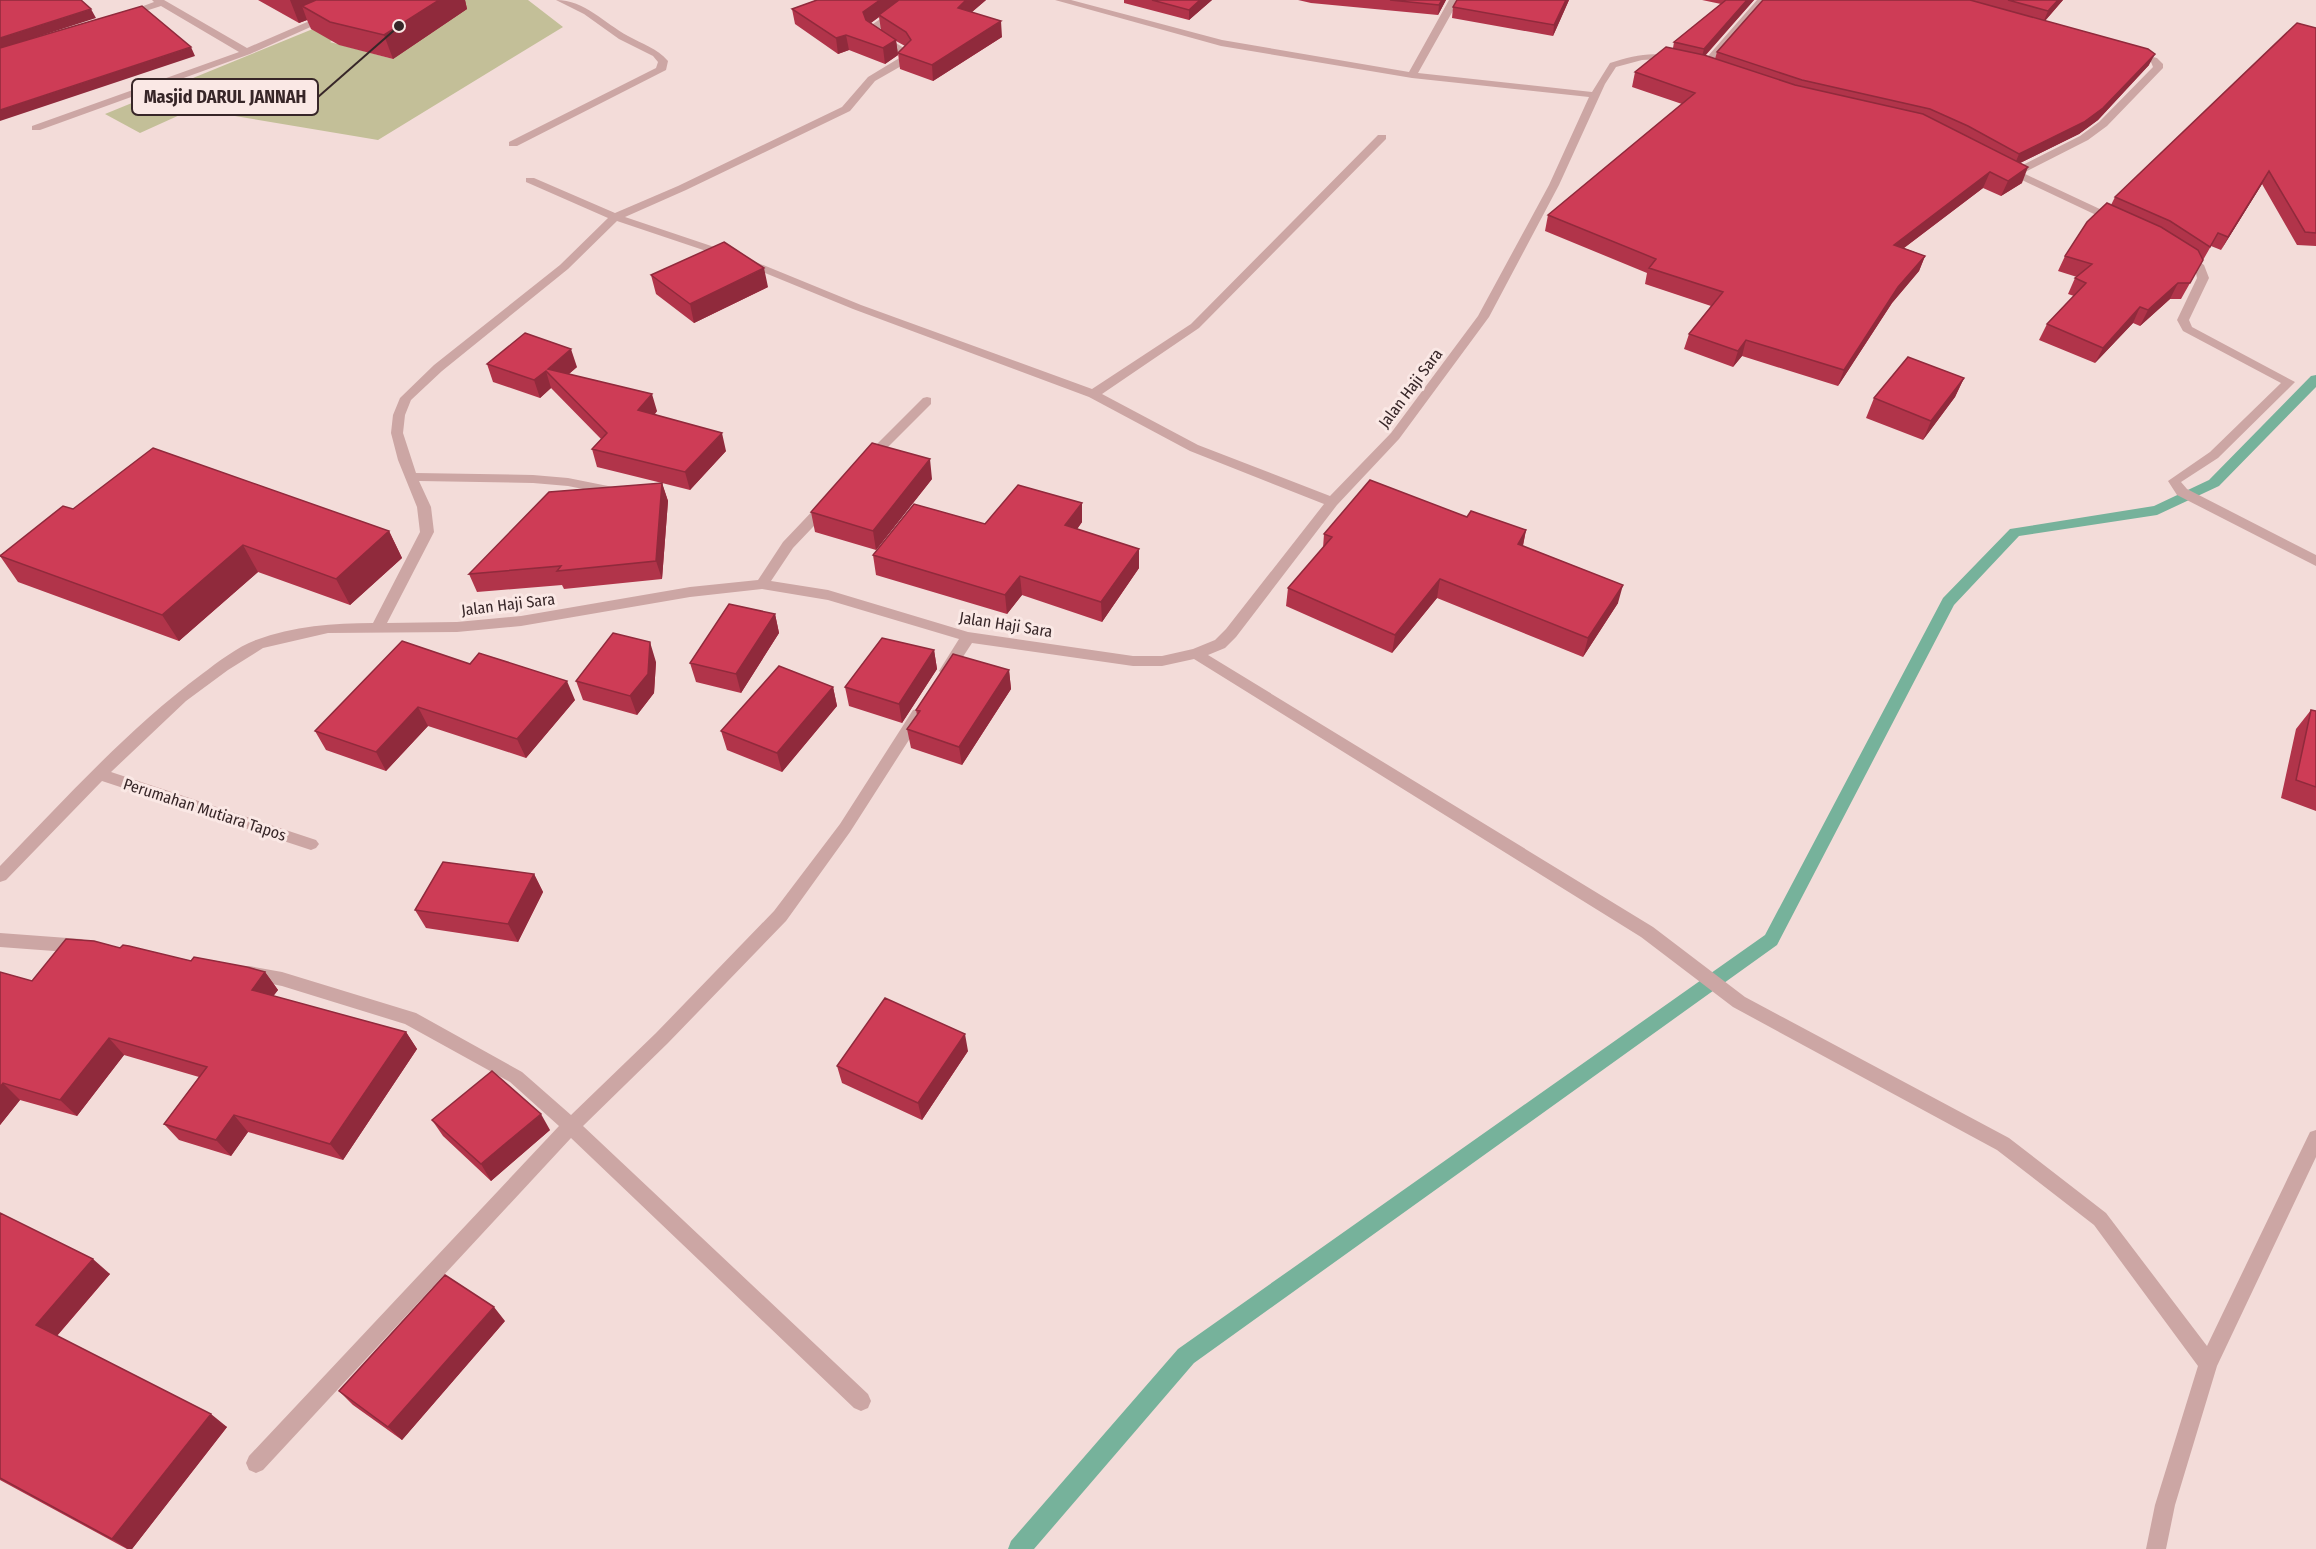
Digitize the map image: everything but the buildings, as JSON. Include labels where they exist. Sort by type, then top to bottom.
[{"type":"street","points":[[36,128],[247,52],[366,0]]},
{"type":"street","points":[[513,144],[661,70],[663,61],[656,54],[622,37],[587,12],[561,0]]},
{"type":"street","points":[[377,628],[427,532],[424,507],[404,460],[397,433],[399,415],[406,398],[438,368],[564,267],[615,217],[682,188],[846,109],[856,94],[876,75],[903,62],[906,57],[904,52],[872,32],[872,28],[914,0]]},
{"type":"street","points":[[1060,0],[1221,43],[1412,75],[1595,95]]},
{"type":"street","points":[[1412,75],[1454,0]]},
{"type":"street","name":"Jalan Haji Sara","points":[[0,876],[99,774],[181,697],[223,666],[260,644],[328,628],[457,627],[521,621],[690,592],[762,584],[828,595],[968,637],[1133,661],[1162,661],[1196,654],[1220,644],[1231,633],[1332,502],[1395,436],[1484,317],[1554,185],[1595,95],[1613,65],[1641,57],[1660,56],[1698,65],[1762,0]]},
{"type":"street","points":[[118,16],[159,1],[247,52]]},
{"type":"street","points":[[2014,173],[2084,138],[2103,124],[2158,68],[2154,60],[2123,50]]},
{"type":"street","points":[[1094,394],[1194,326],[1382,137]]},
{"type":"street","points":[[1995,163],[2130,226]]},
{"type":"street","points":[[530,180],[615,217],[737,258],[856,307],[1094,394],[1194,448],[1332,502]]},
{"type":"street","points":[[2177,249],[2195,261],[2203,272],[2204,278],[2183,320],[2187,329],[2289,382],[2214,455],[2174,481],[2182,492],[2316,561]]},
{"type":"street","points":[[858,470],[927,401]]},
{"type":"street","points":[[412,477],[533,479],[568,482],[632,495]]},
{"type":"street","points":[[762,584],[788,545],[835,495]]},
{"type":"street","points":[[256,1463],[572,1126],[662,1038],[780,916],[846,828],[968,637]]},
{"type":"street","points":[[1196,654],[1647,932],[1739,1002],[2003,1144],[2100,1220],[2208,1364]]},
{"type":"street","name":"Perumahan Mutiara Tapos","points":[[99,774],[311,844]]},
{"type":"street","points":[[0,940],[94,948]]},
{"type":"street","points":[[227,969],[282,979],[410,1018],[516,1077],[572,1126],[861,1401]]},
{"type":"street","points":[[2156,1549],[2165,1505],[2208,1364],[2316,1138]]},
{"type":"shaded area","points":[[396,0],[330,42],[393,59],[429,0],[528,0],[563,27],[378,140],[193,109],[140,133],[105,114],[374,4]]},
{"type":"waterway","points":[[1019,1549],[1186,1356],[1771,940],[1948,602],[2015,532],[2157,510],[2214,483],[2316,379]]},
{"type":"place","name":"Masjid DARUL JANNAH","points":[[399,26]]}]
